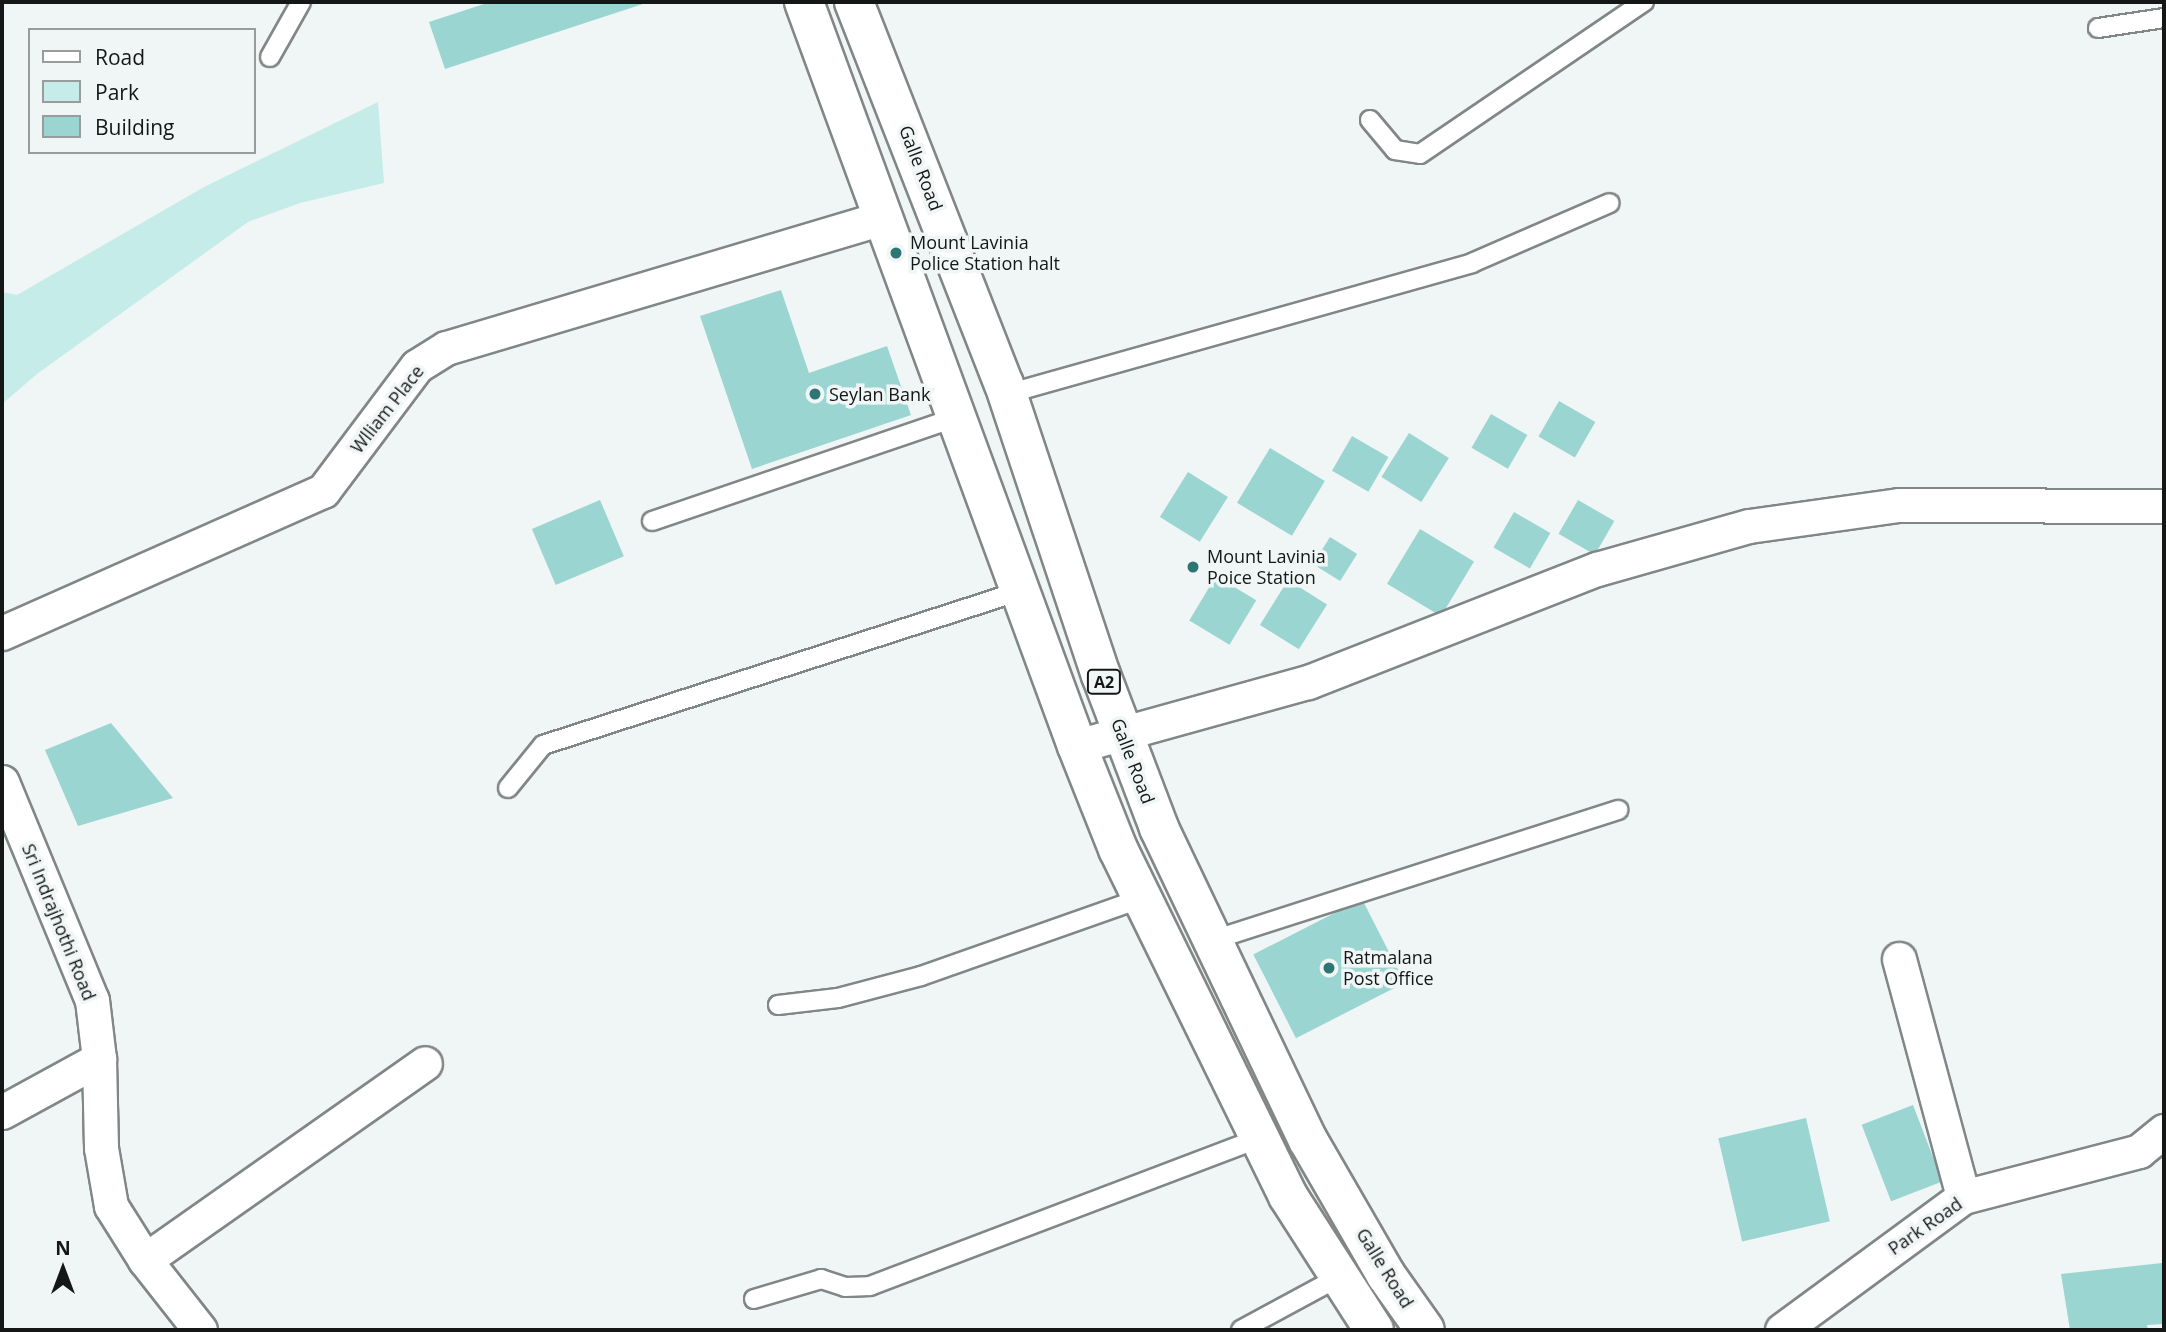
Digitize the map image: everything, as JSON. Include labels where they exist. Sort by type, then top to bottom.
[{"type":"highway","points":[[804,2],[881,218],[1077,746],[1142,898],[1288,1196],[1374,1330]]},
{"type":"highway","name":"Galle Road","points":[[854,2],[1007,394],[1122,733],[1210,941],[1308,1140],[1386,1275],[1426,1330]]},
{"type":"street","name":"Wlliam Place","points":[[2,633],[323,491],[416,366],[446,348],[881,218]]},
{"type":"street","points":[[1077,746],[1308,682],[1597,569],[1749,526],[1899,505],[2164,506]]},
{"type":"street","name":"Sri Indrajhothi Road","points":[[2,782],[92,1000],[99,1059],[101,1148],[111,1206],[145,1259],[200,1330]]},
{"type":"street","points":[[1899,959],[1963,1197]]},
{"type":"street","points":[[2,1112],[99,1059]]},
{"type":"street","points":[[145,1259],[425,1063]]},
{"type":"street","name":"Park Road","points":[[1782,1330],[1963,1197],[2156,1145]]},
{"type":"lane","points":[[270,57],[301,2]]},
{"type":"lane","points":[[1370,120],[1395,150],[1420,154],[1644,2]]},
{"type":"lane","points":[[2098,27],[2164,18]]},
{"type":"lane","points":[[1007,394],[1472,263],[1610,203]]},
{"type":"lane","points":[[652,521],[957,417]]},
{"type":"lane","points":[[508,788],[543,745],[1020,591]]},
{"type":"lane","points":[[1210,941],[1619,810]]},
{"type":"lane","points":[[778,1005],[838,998],[921,976],[1142,898]]},
{"type":"lane","points":[[754,1299],[821,1279],[845,1287],[870,1286],[1260,1139]]},
{"type":"lane","points":[[1241,1330],[1341,1276]]},
{"type":"green space","points":[[378,102],[384,183],[300,203],[248,222],[37,374],[2,404],[2,292],[17,295],[204,187]]},
{"type":"building","points":[[490,2],[649,2],[445,69],[429,22]]},
{"type":"building","name":"Seylan Bank","points":[[781,290],[809,373],[887,346],[911,415],[752,469],[700,316]]},
{"type":"building","points":[[1559,401],[1595,422],[1575,458],[1538,437]]},
{"type":"building","points":[[1491,414],[1527,435],[1508,469],[1472,448]]},
{"type":"building","points":[[1409,433],[1449,458],[1421,502],[1381,477]]},
{"type":"building","points":[[1352,436],[1388,457],[1368,492],[1332,471]]},
{"type":"building","points":[[1270,448],[1325,481],[1292,536],[1237,503]]},
{"type":"building","points":[[1188,472],[1228,497],[1200,542],[1160,517]]},
{"type":"building","points":[[600,500],[624,556],[556,585],[532,529]]},
{"type":"building","points":[[1578,500],[1614,521],[1595,555],[1558,534]]},
{"type":"building","points":[[1514,512],[1550,533],[1530,569],[1494,548]]},
{"type":"building","points":[[1420,529],[1474,561],[1441,616],[1387,584]]},
{"type":"building","points":[[1330,537],[1357,554],[1340,581],[1313,564]]},
{"type":"building","points":[[1216,576],[1256,600],[1230,645],[1189,621]]},
{"type":"building","points":[[1288,580],[1327,604],[1299,649],[1260,625]]},
{"type":"building","points":[[111,723],[173,798],[78,826],[45,750]]},
{"type":"building","name":"Ratmalana Post Office","points":[[1362,899],[1405,983],[1296,1038],[1253,954]]},
{"type":"building","points":[[1913,1105],[1942,1182],[1891,1201],[1862,1125]]},
{"type":"building","points":[[1806,1118],[1830,1221],[1742,1242],[1718,1138]]},
{"type":"building","points":[[2162,1263],[2164,1324],[2147,1325],[2148,1330],[2070,1330],[2061,1274]]},
{"type":"place","name":"Mount Lavinia Police Station halt","points":[[896,253]]},
{"type":"place","name":"Seylan Bank","points":[[815,394]]},
{"type":"place","name":"Mount Lavinia Poice Station","points":[[1193,567]]},
{"type":"place","name":"Ratmalana Post Office","points":[[1329,968]]}]
